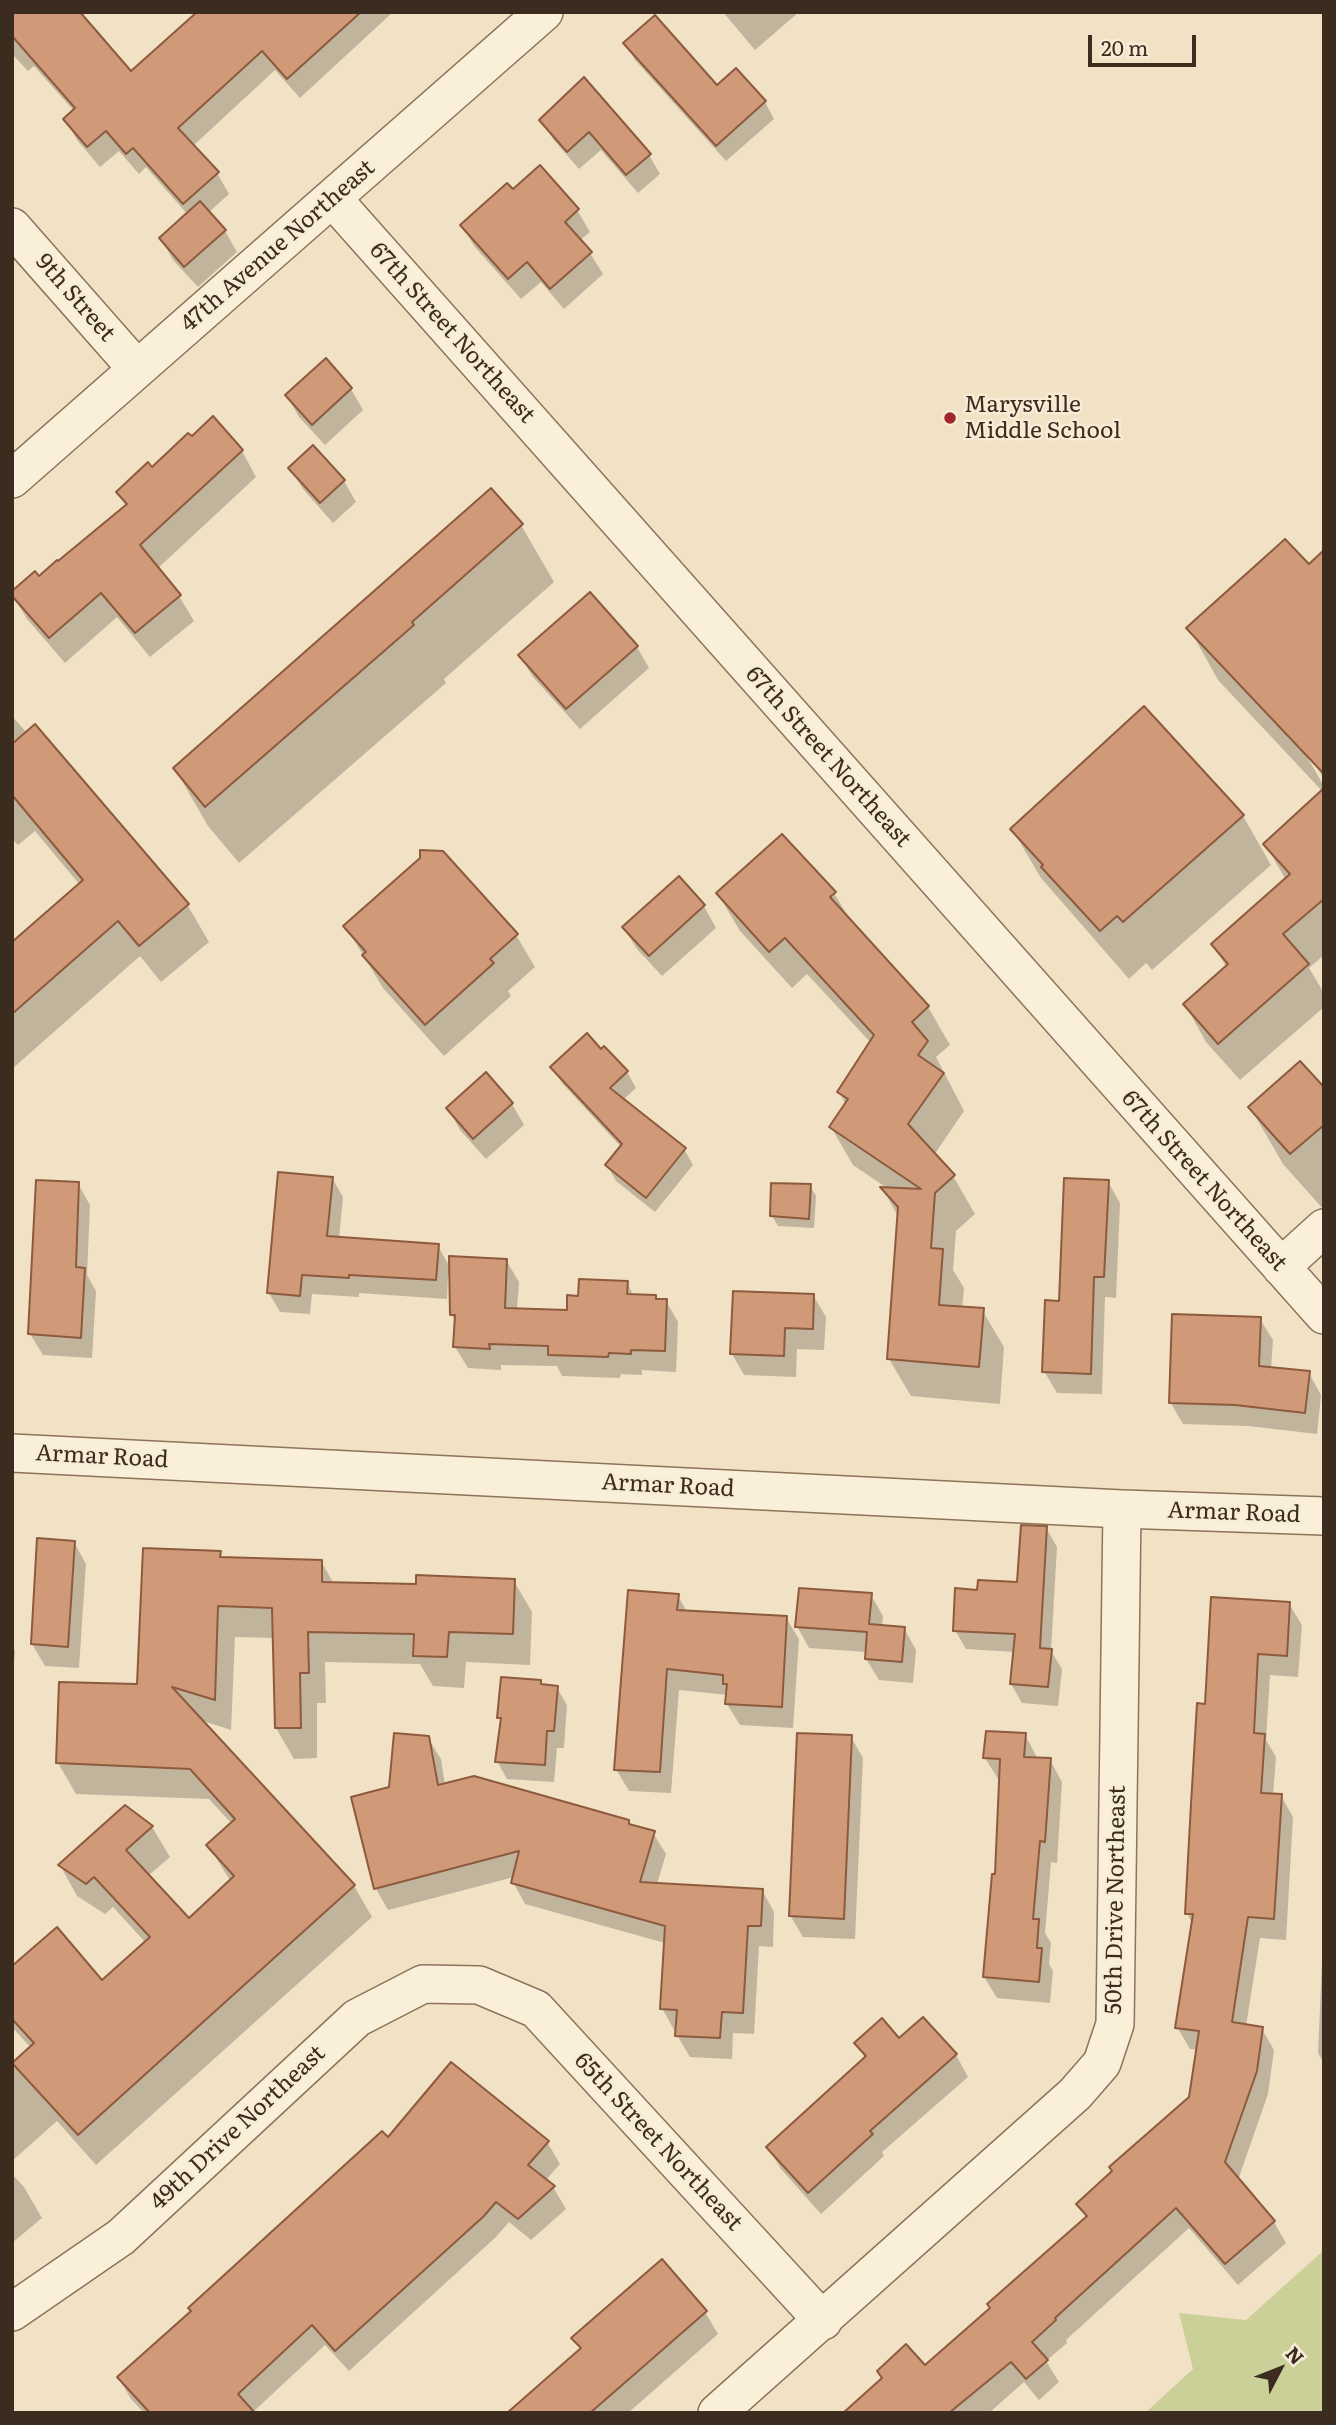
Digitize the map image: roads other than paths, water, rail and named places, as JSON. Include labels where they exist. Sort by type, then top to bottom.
[{"type":"street","name":"47th Avenue Northeast","points":[[12,479],[544,12]]},
{"type":"street","name":"67th Street Northeast","points":[[332,198],[1324,1315]]},
{"type":"street","name":"9th Street","points":[[12,227],[138,369]]},
{"type":"street","points":[[1281,1267],[1324,1228]]},
{"type":"street","name":"Armar Road","points":[[12,1453],[1122,1509],[1324,1516]]},
{"type":"street","name":"50th Drive Northeast","points":[[717,2413],[1074,2095],[1102,2063],[1115,2024],[1122,1509]]},
{"type":"street","name":"49th Drive Northeast","points":[[12,2312],[121,2237],[357,2018],[424,1984],[479,1984]]},
{"type":"street","name":"65th Street Northeast","points":[[479,1984],[536,2009],[822,2321]]},
{"type":"place","name":"Marysville Middle School","points":[[950,418]]}]
